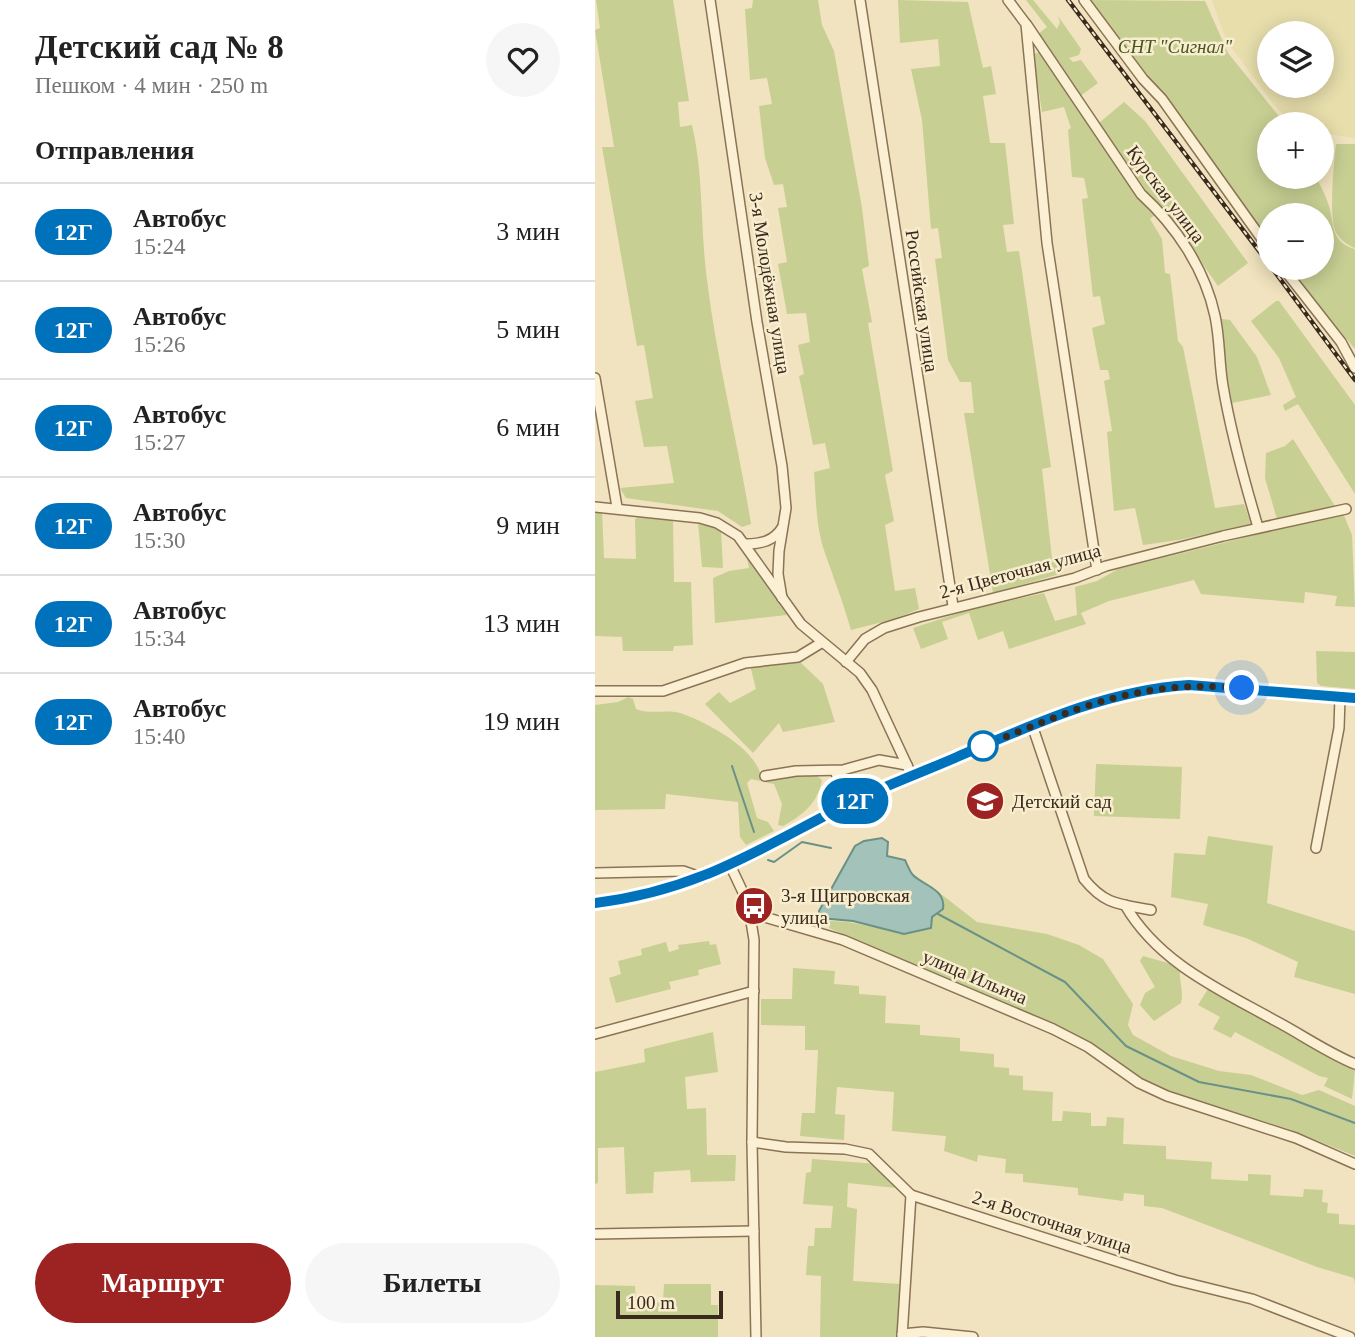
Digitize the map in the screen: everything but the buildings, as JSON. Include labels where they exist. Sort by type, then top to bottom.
[{"type":"main road","points":[[595,903],[663,891],[731,867],[909,770],[1110,697],[1161,687],[1218,686],[1355,698]]},
{"type":"street","name":"3-я Молодёжная улица","points":[[710,0],[757,322],[782,466],[785,523],[778,562],[782,598]]},
{"type":"street","name":"Российская улица","points":[[860,0],[953,606]]},
{"type":"street","name":"Курская улица","points":[[1008,0],[1141,194],[1162,213],[1177,234],[1204,279],[1215,317],[1223,384],[1238,461],[1258,527]]},
{"type":"street","points":[[1084,0],[1143,79],[1162,99],[1257,232]]},
{"type":"street","points":[[1026,24],[1047,243],[1097,569]]},
{"type":"street","points":[[1292,280],[1341,342],[1355,368]]},
{"type":"street","points":[[595,378],[617,507]]},
{"type":"street","points":[[595,507],[617,507],[706,519],[728,528],[746,544],[801,624],[860,673],[872,690],[909,770]]},
{"type":"street","name":"2-я Цветочная улица","points":[[846,662],[865,639],[884,628],[953,606],[1075,578],[1097,569],[1258,527],[1346,509]]},
{"type":"street","points":[[746,544],[760,544],[777,535],[785,523]]},
{"type":"street","points":[[595,691],[645,692],[683,687],[719,670],[745,663],[798,657],[821,643]]},
{"type":"street","points":[[1316,848],[1339,728],[1340,697]]},
{"type":"street","points":[[1032,725],[1084,879],[1097,896],[1151,910]]},
{"type":"street","points":[[765,776],[796,771],[835,771],[879,760],[909,770]]},
{"type":"street","points":[[835,771],[849,803]]},
{"type":"street","points":[[731,867],[751,913],[756,1337]]},
{"type":"street","points":[[595,873],[683,871],[703,878]]},
{"type":"street","points":[[1125,905],[1137,926],[1192,973],[1355,1064]]},
{"type":"street","name":"улица Ильича","points":[[751,913],[843,940],[1053,1029],[1088,1047],[1139,1083],[1167,1096],[1296,1138],[1355,1164]]},
{"type":"street","points":[[595,1034],[754,991]]},
{"type":"street","name":"2-я Восточная улица","points":[[752,1142],[869,1154],[911,1195],[1175,1280],[1252,1299],[1350,1337]]},
{"type":"street","points":[[911,1195],[902,1335],[923,1332],[973,1337]]},
{"type":"street","points":[[595,1234],[754,1231]]},
{"type":"shaded area","points":[[1212,0],[1355,0],[1355,138],[1334,135],[1334,112],[1281,112],[1269,98],[1334,98],[1334,21],[1257,21],[1257,82],[1226,40]]},
{"type":"green space","points":[[596,0],[673,0],[689,101],[678,102],[680,127],[692,125],[696,144],[711,311],[751,524],[742,527],[718,511],[626,498],[620,488],[674,483],[667,446],[644,447],[635,401],[653,398],[644,345],[637,346],[602,147],[614,147],[595,30],[600,28]]},
{"type":"green space","points":[[753,0],[818,0],[822,25],[834,51],[862,208],[869,266],[862,269],[872,322],[868,323],[893,471],[885,475],[894,521],[885,525],[895,591],[915,588],[919,609],[894,619],[851,630],[822,544],[818,523],[814,472],[830,468],[825,443],[813,445],[799,376],[804,374],[798,345],[810,342],[806,313],[787,314],[778,264],[787,262],[778,208],[787,207],[783,184],[774,185],[765,158],[759,106],[772,104],[767,78],[750,80],[745,9],[752,8]]},
{"type":"green space","points":[[898,0],[968,2],[983,68],[991,66],[996,94],[983,96],[990,143],[1005,143],[1014,224],[1003,225],[1007,252],[1019,251],[1051,467],[1042,469],[1052,558],[1060,556],[1063,573],[993,593],[964,413],[974,413],[971,382],[960,382],[948,360],[935,259],[942,258],[938,228],[931,229],[922,120],[911,69],[940,66],[938,39],[900,43]]},
{"type":"green space","points":[[1026,0],[1033,0],[1057,29],[1060,22],[1058,16],[1081,49],[1079,55],[1069,58],[1073,62],[1081,60],[1098,83],[1079,97],[1038,34],[1047,27]]},
{"type":"green space","name":"СНТ \"Сигнал\"","points":[[1087,0],[1205,1],[1228,53],[1257,89],[1257,98],[1264,98],[1275,112],[1257,112],[1257,189],[1322,189],[1328,203],[1257,203],[1257,228]]},
{"type":"green space","points":[[1041,52],[1123,177],[1157,213],[1150,219],[1162,239],[1165,273],[1170,274],[1178,341],[1183,347],[1215,508],[1244,504],[1251,524],[1143,545],[1135,508],[1114,511],[1107,432],[1112,431],[1104,381],[1110,379],[1108,370],[1100,370],[1092,328],[1105,324],[1100,296],[1093,297],[1082,199],[1088,198],[1084,178],[1072,177],[1068,130],[1071,128],[1064,107],[1042,112],[1033,54]]},
{"type":"green space","points":[[1124,102],[1145,121],[1248,263],[1218,286],[1163,207],[1153,200],[1099,123]]},
{"type":"green space","points":[[1336,144],[1355,144],[1355,248],[1346,243],[1335,230],[1332,203]]},
{"type":"green space","name":"СНТ \"Сигнал\"","points":[[1334,230],[1341,242],[1355,249],[1355,349],[1297,280],[1334,280]]},
{"type":"green space","points":[[1279,301],[1355,405],[1355,494],[1298,404],[1285,411],[1283,405],[1296,397],[1279,358],[1251,321]]},
{"type":"green space","points":[[1222,319],[1230,320],[1257,357],[1271,395],[1232,403],[1218,322]]},
{"type":"green space","points":[[1293,439],[1335,506],[1277,519],[1265,478],[1266,453],[1285,446]]},
{"type":"green space","points":[[595,510],[602,511],[604,558],[636,559],[635,519],[644,515],[673,520],[674,582],[691,582],[693,645],[674,646],[673,651],[623,651],[622,637],[595,636]]},
{"type":"green space","points":[[1343,513],[1352,535],[1355,607],[1335,606],[1337,596],[1305,592],[1304,603],[1201,594],[1194,580],[1109,601],[1081,613],[1086,624],[1009,649],[1003,631],[978,640],[969,613],[942,622],[948,639],[921,649],[913,628],[968,610],[1044,593],[1055,621],[1077,615],[1075,587],[1097,581],[1118,569]]},
{"type":"green space","points":[[698,523],[721,530],[723,568],[702,567]]},
{"type":"green space","points":[[745,548],[787,615],[715,623],[713,578],[729,571],[749,568]]},
{"type":"green space","points":[[1316,651],[1355,652],[1355,689],[1321,686],[1317,683]]},
{"type":"green space","points":[[799,661],[823,684],[835,722],[783,732],[779,723],[753,753],[705,704],[719,692],[730,703],[756,689],[750,665]]},
{"type":"green space","points":[[628,697],[633,699],[636,709],[680,713],[728,737],[750,756],[761,776],[771,779],[813,773],[822,780],[817,795],[809,808],[783,826],[778,825],[782,804],[774,784],[751,779],[747,783],[757,818],[768,822],[774,831],[746,845],[740,837],[738,802],[666,794],[665,809],[595,810],[595,705],[618,702]]},
{"type":"green space","points":[[1096,764],[1182,767],[1180,819],[1094,816]]},
{"type":"green space","points":[[1208,836],[1273,846],[1267,903],[1355,931],[1355,994],[1294,977],[1298,962],[1246,938],[1203,925],[1208,904],[1171,897],[1174,853],[1205,855]]},
{"type":"green space","points":[[923,880],[977,922],[1047,934],[1079,945],[1103,959],[1133,1004],[1128,1025],[1133,1035],[1171,1056],[1219,1071],[1251,1075],[1302,1095],[1319,1090],[1355,1106],[1355,1156],[1289,1129],[1158,1088],[1055,1025],[829,928],[830,921],[906,931],[931,928],[932,917],[944,904],[937,892]]},
{"type":"green space","points":[[709,941],[710,945],[716,944],[721,964],[698,970],[699,975],[669,982],[671,989],[616,1003],[609,978],[621,974],[618,961],[642,955],[641,949],[666,942],[669,952],[679,949],[678,945]]},
{"type":"green space","points":[[1143,956],[1175,965],[1180,971],[1181,1003],[1154,1021],[1140,1005],[1145,993],[1155,987],[1140,961]]},
{"type":"green space","points":[[793,968],[835,971],[834,984],[859,986],[859,994],[886,996],[885,1023],[920,1025],[920,1035],[960,1038],[960,1051],[994,1054],[994,1067],[1009,1068],[1009,1075],[1023,1076],[1023,1090],[1053,1092],[1052,1121],[1062,1121],[1063,1111],[1091,1113],[1091,1126],[1106,1126],[1107,1117],[1124,1118],[1123,1144],[1166,1146],[1166,1159],[1212,1162],[1211,1179],[1248,1181],[1248,1174],[1271,1175],[1270,1195],[1303,1197],[1304,1189],[1323,1190],[1322,1202],[1328,1203],[1327,1213],[1339,1214],[1339,1224],[1355,1225],[1355,1284],[1354,1278],[1317,1267],[1162,1208],[1144,1206],[1144,1195],[1124,1193],[1123,1201],[1078,1195],[1078,1188],[1023,1182],[1023,1174],[1005,1173],[1006,1159],[978,1155],[977,1162],[944,1151],[946,1136],[892,1131],[894,1092],[837,1087],[835,1114],[845,1115],[844,1140],[800,1136],[802,1113],[815,1113],[818,1050],[805,1050],[805,1026],[761,1025],[761,999],[792,999]]},
{"type":"green space","points":[[1208,989],[1269,1017],[1355,1070],[1352,1099],[1324,1086],[1328,1078],[1319,1076],[1235,1032],[1231,1038],[1213,1029],[1220,1017],[1198,1005]]},
{"type":"green space","points":[[713,1032],[718,1072],[685,1077],[687,1109],[706,1108],[707,1155],[736,1155],[735,1181],[691,1182],[690,1170],[654,1172],[653,1193],[626,1194],[624,1147],[598,1148],[598,1183],[595,1184],[595,1072],[645,1062],[644,1049]]},
{"type":"green space","points":[[812,1159],[877,1164],[896,1188],[848,1183],[847,1207],[857,1209],[853,1281],[900,1284],[897,1337],[820,1337],[821,1276],[806,1275],[808,1246],[814,1246],[815,1228],[831,1228],[833,1206],[803,1204],[806,1173],[811,1172]]},
{"type":"green space","points":[[664,1284],[711,1284],[711,1305],[718,1305],[718,1337],[595,1337],[595,1285],[635,1286],[636,1301],[663,1302]]},
{"type":"water","points":[[882,838],[888,842],[887,856],[905,860],[913,875],[941,897],[943,909],[932,917],[931,928],[904,934],[853,921],[820,918],[819,911],[855,846],[864,841]]},
{"type":"waterway","points":[[732,766],[754,832]]},
{"type":"waterway","points":[[768,860],[774,862],[802,842],[831,848]]},
{"type":"waterway","points":[[938,914],[1065,982],[1126,1046],[1199,1082],[1291,1099],[1355,1123]]},
{"type":"railway","points":[[1068,0],[1257,248]]},
{"type":"railway","points":[[1281,280],[1355,380]]},
{"type":"bus line","name":"12Г","points":[[595,903],[663,891],[731,867],[843,806],[900,780],[1032,725],[1110,697],[1161,687],[1189,685],[1355,698]]},
{"type":"place","name":"Детский сад","points":[[985,801]]},
{"type":"place","name":"3-я Щигровская улица","points":[[754,906]]},
{"type":"route","points":[[983,746],[1032,725],[1110,697],[1136,691],[1189,685],[1242,688]]}]
